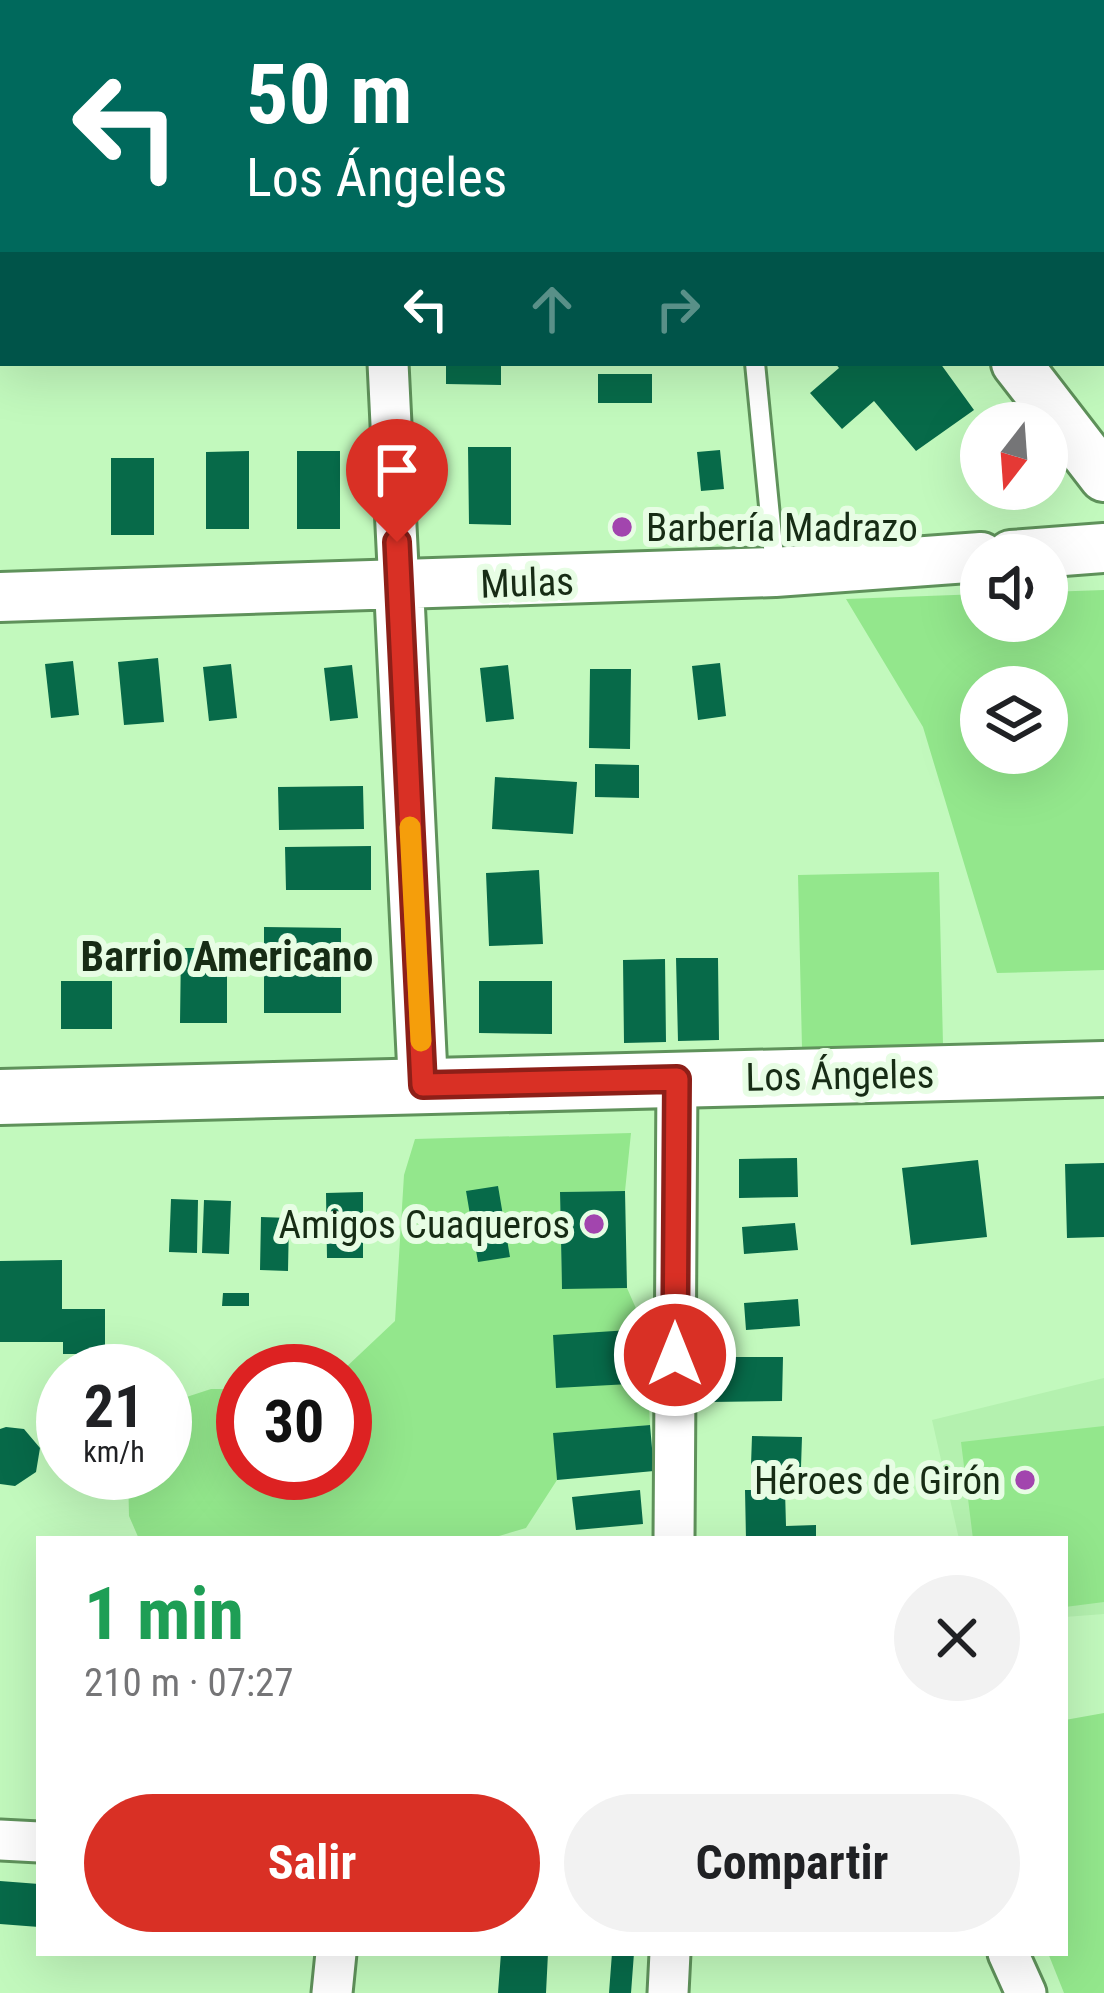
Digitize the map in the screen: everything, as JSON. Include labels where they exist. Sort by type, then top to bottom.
[{"type":"main road","name":"Los Ángeles","points":[[0,1096],[1104,1069]]},
{"type":"street","points":[[388,366],[423,1085]]},
{"type":"street","points":[[1018,366],[1104,477]]},
{"type":"street","points":[[1068,551],[1104,548]]},
{"type":"street","name":"Mulas","points":[[0,597],[775,572],[960,559]]},
{"type":"street","points":[[674,1536],[677,1079]]},
{"type":"street","points":[[0,1840],[36,1842]]},
{"type":"street","points":[[332,1993],[336,1956]]},
{"type":"street","points":[[668,1993],[670,1956]]},
{"type":"street","points":[[1009,1956],[1026,1993]]},
{"type":"lane","points":[[755,366],[775,572]]},
{"type":"shaded area","points":[[1104,590],[1104,970],[997,973],[923,727],[846,599],[960,595],[960,642],[1068,642],[1068,591]]},
{"type":"shaded area","points":[[939,872],[943,1045],[802,1048],[798,875]]},
{"type":"shaded area","points":[[631,1133],[625,1191],[560,1192],[562,1288],[627,1288],[645,1329],[650,1425],[554,1433],[557,1480],[526,1528],[499,1536],[138,1536],[129,1500],[192,1500],[192,1395],[211,1389],[216,1389],[216,1500],[372,1500],[371,1344],[395,1321],[404,1175],[415,1139]]},
{"type":"shaded area","name":"Héroes de Girón","points":[[1104,1378],[1104,1614],[1068,1617],[1068,1536],[958,1536],[932,1420]]},
{"type":"shaded area","name":"Héroes de Girón","points":[[1104,1426],[1104,1602],[1068,1607],[1068,1536],[973,1536],[961,1442]]},
{"type":"shaded area","points":[[1104,1713],[1104,1993],[1064,1993],[1049,1956],[1068,1956],[1068,1719]]},
{"type":"building","points":[[446,366],[501,366],[501,385],[446,384]]},
{"type":"building","points":[[837,366],[942,366],[968,402],[960,402],[960,420],[916,451],[874,401],[842,429],[810,393]]},
{"type":"building","points":[[598,374],[652,374],[652,403],[598,403]]},
{"type":"building","points":[[468,447],[511,447],[511,525],[469,524]]},
{"type":"building","points":[[720,450],[724,489],[701,491],[697,452]]},
{"type":"building","points":[[249,451],[249,529],[206,529],[206,452]]},
{"type":"building","points":[[297,451],[340,451],[340,529],[297,529]]},
{"type":"building","points":[[111,458],[154,458],[154,535],[111,535]]},
{"type":"building","points":[[158,658],[164,722],[124,725],[118,662]]},
{"type":"building","points":[[73,661],[79,715],[51,718],[45,664]]},
{"type":"building","points":[[720,663],[726,716],[698,720],[692,666]]},
{"type":"building","points":[[231,664],[237,718],[209,721],[203,667]]},
{"type":"building","points":[[352,665],[358,718],[330,721],[324,668]]},
{"type":"building","points":[[508,665],[514,719],[486,722],[480,668]]},
{"type":"building","points":[[590,669],[631,669],[630,749],[589,748]]},
{"type":"building","points":[[595,764],[639,765],[639,798],[595,797]]},
{"type":"building","points":[[495,777],[577,782],[573,834],[492,829]]},
{"type":"building","points":[[363,786],[364,829],[279,830],[278,787]]},
{"type":"building","points":[[371,846],[371,890],[286,890],[285,847]]},
{"type":"building","points":[[539,870],[543,944],[489,946],[486,873]]},
{"type":"building","points":[[264,927],[341,928],[341,1013],[264,1013]]},
{"type":"building","points":[[181,948],[227,948],[227,1023],[180,1023]]},
{"type":"building","points":[[676,958],[718,958],[719,1040],[678,1041]]},
{"type":"building","points":[[665,959],[666,1042],[624,1043],[623,960]]},
{"type":"building","points":[[61,981],[112,981],[112,1029],[61,1029]]},
{"type":"building","points":[[479,981],[552,981],[552,1034],[479,1033]]},
{"type":"building","points":[[797,1158],[798,1197],[739,1198],[739,1159]]},
{"type":"building","points":[[978,1160],[987,1237],[911,1245],[902,1168]]},
{"type":"building","points":[[1104,1163],[1104,1237],[1067,1238],[1065,1164]]},
{"type":"building","points":[[498,1186],[510,1257],[478,1262],[466,1191]]},
{"type":"building","points":[[625,1191],[627,1288],[562,1289],[560,1192]]},
{"type":"building","points":[[363,1192],[363,1258],[327,1258],[326,1193]]},
{"type":"building","points":[[171,1199],[198,1200],[197,1253],[169,1252]]},
{"type":"building","points":[[204,1200],[231,1201],[229,1254],[202,1253]]},
{"type":"building","points":[[261,1217],[289,1218],[288,1271],[260,1270]]},
{"type":"building","points":[[795,1223],[798,1250],[744,1254],[742,1227]]},
{"type":"building","points":[[62,1260],[62,1309],[105,1309],[105,1344],[0,1342],[0,1261]]},
{"type":"building","points":[[223,1293],[249,1293],[249,1306],[222,1306]]},
{"type":"building","points":[[798,1299],[800,1326],[746,1330],[744,1303]]},
{"type":"building","points":[[645,1329],[648,1383],[556,1388],[553,1335]]},
{"type":"building","points":[[710,1357],[783,1357],[782,1401],[710,1402]]},
{"type":"building","points":[[650,1425],[654,1471],[557,1480],[553,1433]]},
{"type":"building","points":[[0,1429],[24,1429],[36,1443],[36,1472],[15,1486],[0,1484]]},
{"type":"building","points":[[752,1436],[802,1437],[801,1467],[751,1465]]},
{"type":"building","points":[[640,1490],[643,1524],[576,1530],[572,1497]]},
{"type":"building","points":[[745,1490],[785,1490],[786,1526],[816,1525],[816,1536],[746,1536]]},
{"type":"building","points":[[0,1881],[36,1884],[36,1927],[0,1924]]},
{"type":"building","points":[[501,1956],[548,1956],[546,1993],[498,1993]]},
{"type":"building","points":[[612,1956],[634,1956],[631,1993],[609,1993]]},
{"type":"slow traffic","points":[[410,827],[421,1041]]},
{"type":"place","name":"Barbería Madrazo","points":[[622,527]]},
{"type":"place","name":"Amigos Cuaqueros","points":[[594,1224]]},
{"type":"place","name":"Héroes de Girón","points":[[1025,1480]]},
{"type":"district","name":"Barrio Americano","points":[[227,956]]},
{"type":"route","points":[[397,542],[423,1085],[677,1079],[675,1355]]}]
